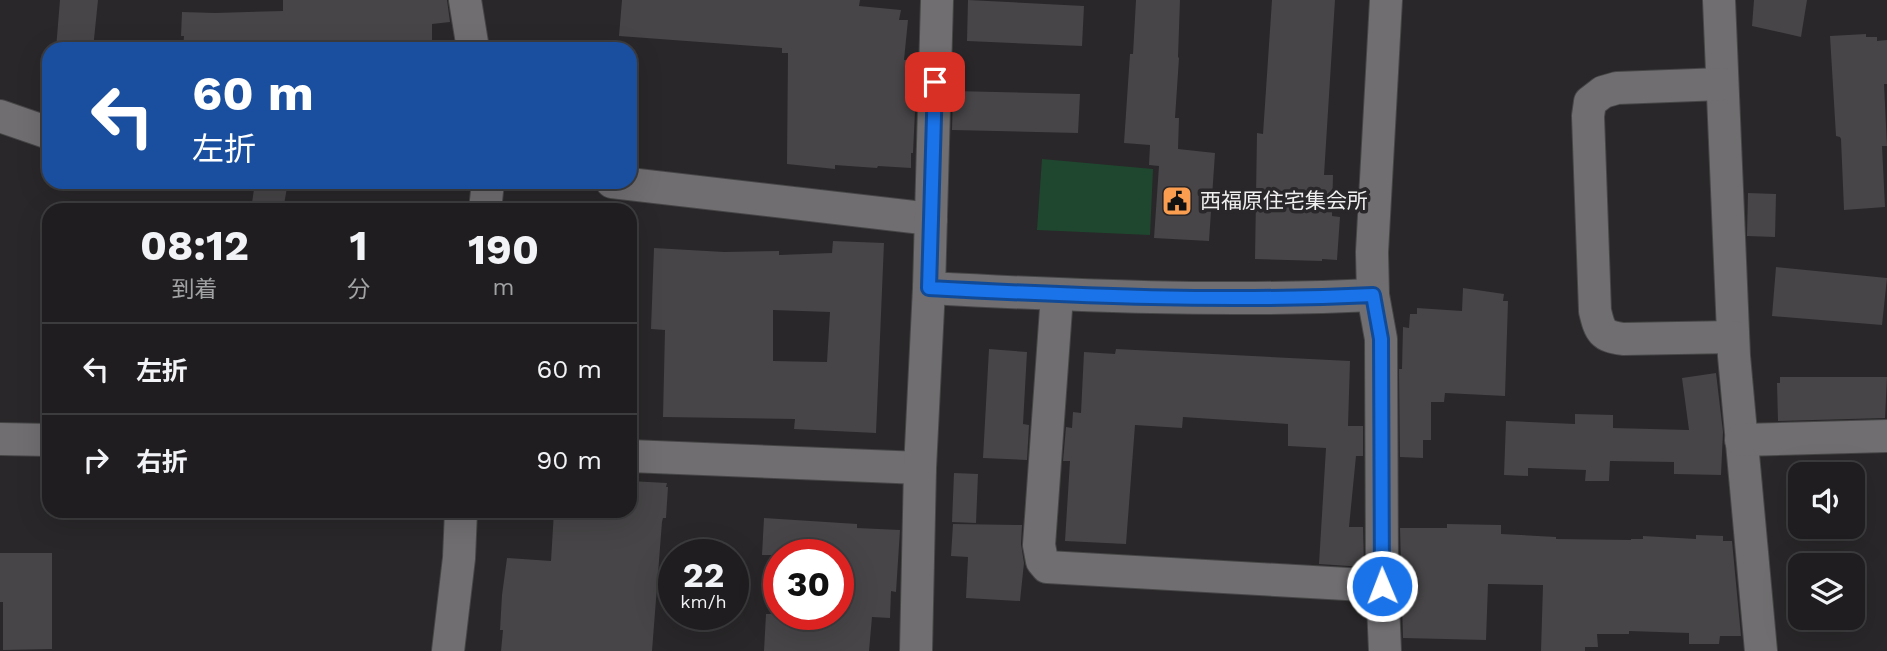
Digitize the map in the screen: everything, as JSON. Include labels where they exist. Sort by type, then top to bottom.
[{"type":"street","points":[[466,0],[472,42]]},
{"type":"street","points":[[916,651],[937,0]]},
{"type":"street","points":[[1385,651],[1382,586],[1381,339],[1373,295],[1371,252],[1386,0]]},
{"type":"street","points":[[1718,0],[1733,337],[1761,651]]},
{"type":"street","points":[[1722,84],[1617,88],[1603,92],[1590,102],[1588,116],[1595,311],[1600,329],[1609,337],[1623,340],[1733,337]]},
{"type":"street","points":[[0,116],[42,131]]},
{"type":"street","points":[[637,185],[931,219]]},
{"type":"street","points":[[929,288],[1057,295],[1313,298],[1373,295]]},
{"type":"street","points":[[1057,295],[1039,545],[1042,561],[1047,567],[1382,586]]},
{"type":"street","points":[[1741,440],[1887,436]]},
{"type":"street","points":[[0,439],[42,440]]},
{"type":"street","points":[[637,456],[920,468]]},
{"type":"street","points":[[448,651],[460,558],[461,518]]},
{"type":"green space","points":[[1042,159],[1153,169],[1150,235],[1037,230]]},
{"type":"building","points":[[60,0],[98,0],[94,42],[57,42]]},
{"type":"building","points":[[283,0],[447,0],[450,22],[432,24],[432,42],[184,42],[184,36],[181,36],[182,12],[283,11]]},
{"type":"building","points":[[622,0],[860,0],[859,6],[901,10],[899,20],[908,20],[904,60],[913,64],[912,90],[916,90],[911,168],[835,165],[835,169],[787,164],[788,53],[782,53],[782,48],[619,36]]},
{"type":"building","points":[[968,0],[1084,6],[1082,46],[967,41]]},
{"type":"building","points":[[1136,0],[1180,0],[1175,118],[1179,118],[1178,149],[1215,153],[1209,241],[1154,238],[1159,166],[1149,165],[1150,145],[1124,143]]},
{"type":"building","points":[[1272,0],[1335,0],[1324,175],[1333,175],[1332,216],[1340,217],[1337,260],[1255,259],[1257,133],[1263,134]]},
{"type":"building","points":[[1754,0],[1807,0],[1801,37],[1752,26]]},
{"type":"building","points":[[1866,34],[1866,37],[1877,37],[1877,41],[1887,40],[1887,84],[1884,84],[1887,146],[1882,146],[1885,207],[1844,210],[1841,139],[1836,136],[1830,36]]},
{"type":"building","points":[[953,91],[1080,94],[1078,133],[952,130]]},
{"type":"building","points":[[254,189],[287,189],[284,203],[252,203]]},
{"type":"building","points":[[1748,193],[1776,194],[1775,237],[1747,236]]},
{"type":"building","points":[[833,241],[884,243],[876,433],[794,429],[795,419],[663,417],[665,330],[651,329],[654,248],[724,252],[779,251],[779,255],[832,253]],"holes":[[[773,310],[830,312],[827,362],[773,361]]]},
{"type":"building","points":[[1776,267],[1887,278],[1882,325],[1772,316]]},
{"type":"building","points":[[1463,288],[1504,294],[1503,301],[1508,301],[1505,396],[1445,393],[1444,402],[1431,402],[1431,440],[1423,440],[1423,458],[1400,457],[1399,369],[1402,369],[1403,327],[1409,328],[1410,314],[1417,314],[1417,308],[1462,311]]},
{"type":"building","points":[[989,349],[1027,352],[1023,424],[1029,425],[1027,460],[983,458]]},
{"type":"building","points":[[1116,349],[1350,361],[1348,426],[1363,426],[1363,456],[1356,456],[1349,527],[1363,527],[1364,567],[1319,564],[1326,448],[1288,446],[1288,424],[1183,417],[1182,428],[1135,425],[1126,544],[1065,541],[1070,461],[1063,461],[1066,427],[1072,428],[1073,412],[1081,413],[1084,352],[1115,354]]},
{"type":"building","points":[[1716,373],[1723,432],[1721,475],[1674,474],[1674,462],[1610,461],[1609,481],[1585,481],[1586,470],[1528,468],[1528,476],[1504,475],[1506,421],[1575,424],[1575,414],[1613,415],[1613,428],[1689,430],[1682,378]]},
{"type":"building","points":[[1780,377],[1887,377],[1885,418],[1778,421],[1777,383],[1780,383]]},
{"type":"building","points":[[954,473],[978,474],[976,523],[952,522]]},
{"type":"building","points":[[637,481],[667,483],[666,518],[663,518],[661,539],[658,539],[652,651],[501,651],[502,595],[507,558],[551,561],[554,518],[637,518]]},
{"type":"building","points":[[764,518],[857,524],[857,528],[900,530],[896,592],[891,591],[890,618],[872,617],[869,651],[764,651],[765,630],[854,630],[854,539],[763,539],[762,555]]},
{"type":"building","points":[[953,524],[1022,525],[1024,563],[1020,601],[966,598],[968,557],[951,556]]},
{"type":"building","points":[[1447,524],[1501,525],[1501,534],[1556,539],[1631,540],[1643,539],[1643,536],[1696,539],[1696,535],[1723,536],[1723,541],[1732,541],[1741,636],[1720,636],[1719,644],[1689,644],[1689,633],[1629,631],[1629,634],[1597,634],[1598,647],[1585,647],[1585,651],[1541,651],[1543,585],[1488,584],[1486,640],[1403,638],[1400,528],[1447,528]]},
{"type":"building","points":[[0,553],[52,553],[52,649],[3,650]]},
{"type":"place","name":"西福原住宅集会所","points":[[1177,201]]},
{"type":"route","points":[[935,82],[929,288],[1057,295],[1313,298],[1373,295],[1381,339],[1382,586]]}]
